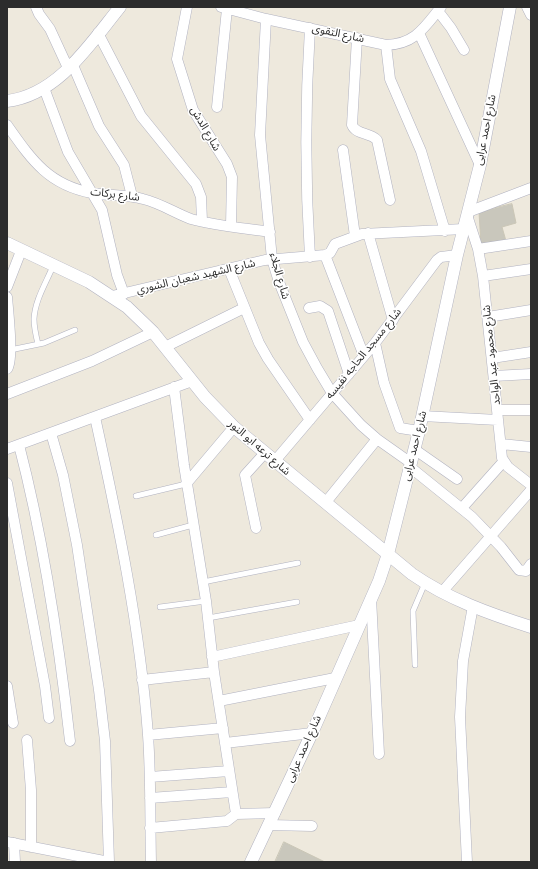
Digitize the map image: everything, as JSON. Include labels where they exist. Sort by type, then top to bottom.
[{"type":"street","points":[[36,7],[38,14],[50,29],[70,66],[99,126],[124,165],[132,196]]},
{"type":"street","points":[[7,101],[18,100],[44,88],[70,66],[120,7]]},
{"type":"street","name":"شارع الدش","points":[[187,7],[177,59],[193,110],[227,164],[232,177],[231,226]]},
{"type":"street","name":"شارع احمد عرابى","points":[[251,862],[312,733],[371,598],[388,554],[419,431],[457,255],[480,165],[510,7]]},
{"type":"street","points":[[527,7],[531,15]]},
{"type":"street","points":[[218,107],[224,8]]},
{"type":"street","name":"شارع التقوى","points":[[224,8],[266,19],[386,45],[407,42],[419,33],[440,9]]},
{"type":"street","points":[[440,9],[464,50]]},
{"type":"street","name":"شارع الجلاء","points":[[266,19],[259,120],[272,259],[279,282],[303,342],[316,368],[332,393],[346,410],[377,439],[462,508],[491,536],[519,570],[526,571],[531,565]]},
{"type":"street","points":[[310,28],[306,121],[306,189],[310,257]]},
{"type":"street","points":[[419,33],[480,165]]},
{"type":"street","points":[[98,34],[141,116],[196,184],[201,197],[202,221]]},
{"type":"street","points":[[357,38],[352,125],[356,130],[372,136],[377,140],[390,200]]},
{"type":"street","points":[[386,45],[390,79],[421,151],[445,231]]},
{"type":"street","points":[[44,88],[68,152],[104,216],[117,275],[118,295]]},
{"type":"street","name":"شارع بركات","points":[[7,125],[32,160],[42,170],[65,185],[93,194],[132,196],[155,202],[182,215],[202,221],[270,232]]},
{"type":"street","points":[[343,150],[355,236]]},
{"type":"street","points":[[468,214],[531,188]]},
{"type":"street","name":"شارع محمود عبد الواحد","points":[[468,214],[478,249],[483,276],[503,462]]},
{"type":"street","points":[[364,356],[326,255],[336,244],[355,236],[368,233],[445,231],[464,229]]},
{"type":"street","points":[[368,233],[393,320]]},
{"type":"street","points":[[478,249],[531,241]]},
{"type":"street","name":"شارع ترعه ابو النور","points":[[7,244],[118,295],[127,307],[153,332],[192,381],[234,428],[264,454],[326,502],[425,583],[473,606],[531,627]]},
{"type":"street","points":[[7,287],[21,251]]},
{"type":"street","name":"شارع الشهيد شعبان الشوري","points":[[118,295],[272,259],[326,255]]},
{"type":"street","name":"شارع مسجد الحاجه نفيسه","points":[[274,462],[374,344],[437,260],[441,257],[457,255]]},
{"type":"street","points":[[229,269],[244,308],[268,359],[310,420]]},
{"type":"street","points":[[483,276],[531,269]]},
{"type":"street","points":[[7,297],[10,350],[10,364],[7,369]]},
{"type":"street","points":[[309,308],[320,306],[328,311],[349,374]]},
{"type":"street","points":[[165,347],[244,308]]},
{"type":"street","points":[[488,317],[531,310]]},
{"type":"street","points":[[7,394],[92,361],[153,332]]},
{"type":"street","points":[[374,344],[384,383],[400,428],[419,431]]},
{"type":"street","points":[[492,358],[531,352]]},
{"type":"street","points":[[494,376],[531,374]]},
{"type":"street","points":[[7,449],[192,381]]},
{"type":"street","points":[[174,387],[186,484],[206,601],[214,672],[236,814]]},
{"type":"street","points":[[497,410],[531,410]]},
{"type":"street","points":[[95,416],[134,610],[148,735],[151,862]]},
{"type":"street","points":[[422,416],[498,420]]},
{"type":"street","points":[[186,484],[234,428]]},
{"type":"street","points":[[15,862],[11,843],[31,847],[67,858],[109,862],[105,741],[99,690],[76,538],[63,475],[51,433]]},
{"type":"street","points":[[326,502],[377,439]]},
{"type":"street","points":[[501,444],[531,447]]},
{"type":"street","points":[[19,445],[33,506],[49,594],[62,671],[70,741]]},
{"type":"street","points":[[414,449],[457,479]]},
{"type":"street","points":[[256,528],[245,475],[264,454]]},
{"type":"street","points":[[462,508],[503,462],[531,484]]},
{"type":"street","points":[[7,483],[44,678],[49,718]]},
{"type":"street","points":[[442,592],[531,490]]},
{"type":"street","points":[[371,598],[379,754]]},
{"type":"street","points":[[467,862],[460,717],[463,661],[473,606]]},
{"type":"street","points":[[212,657],[359,625]]},
{"type":"street","points":[[142,680],[214,672]]},
{"type":"street","points":[[219,701],[335,678]]},
{"type":"street","points":[[7,686],[13,723]]},
{"type":"street","points":[[148,735],[223,728]]},
{"type":"street","points":[[225,743],[312,733]]},
{"type":"street","points":[[27,740],[31,790],[31,847]]},
{"type":"street","points":[[150,777],[229,771]]},
{"type":"street","points":[[150,798],[232,792]]},
{"type":"street","points":[[150,828],[228,821],[236,814],[274,813]]},
{"type":"street","points":[[269,825],[312,826]]},
{"type":"lane","points":[[38,344],[34,320],[35,311],[37,301],[53,266]]},
{"type":"lane","points":[[10,350],[38,344],[75,330]]},
{"type":"lane","points":[[136,496],[186,484]]},
{"type":"lane","points":[[156,535],[193,525]]},
{"type":"lane","points":[[203,582],[298,563]]},
{"type":"lane","points":[[415,665],[413,611],[425,583]]},
{"type":"lane","points":[[160,607],[206,601]]},
{"type":"lane","points":[[208,618],[296,602]]},
{"type":"building","points":[[512,204],[516,223],[502,227],[506,241],[481,245],[479,212]]},
{"type":"building","points":[[284,842],[325,862],[275,862]]}]
